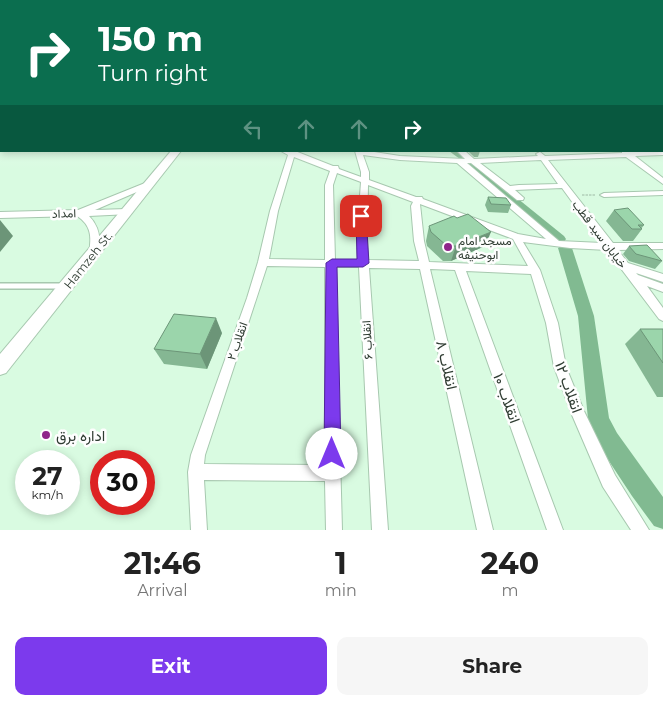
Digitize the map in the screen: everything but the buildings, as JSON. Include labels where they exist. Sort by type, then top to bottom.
[{"type":"main road","name":"Hamzeh St.","points":[[0,367],[175,152]]},
{"type":"street","points":[[288,152],[419,199],[516,237],[556,243],[609,247],[663,246]]},
{"type":"street","name":"انقلاب ۲","points":[[199,530],[196,472],[198,455],[263,262],[267,236],[288,152]]},
{"type":"street","points":[[358,152],[460,161],[540,154],[663,153]]},
{"type":"street","name":"انقلاب ۶","points":[[358,152],[365,172],[361,216],[380,530]]},
{"type":"street","points":[[461,152],[520,198]]},
{"type":"street","points":[[626,152],[663,182]]},
{"type":"street","name":"خیابان سید قطب","points":[[540,154],[663,316]]},
{"type":"street","points":[[460,161],[556,243]]},
{"type":"street","points":[[334,530],[332,473],[332,263],[329,184],[335,168]]},
{"type":"street","points":[[78,213],[150,183]]},
{"type":"street","points":[[508,189],[564,186]]},
{"type":"street","points":[[604,195],[663,193]]},
{"type":"street","name":"انقلاب ۸","points":[[419,199],[415,206],[424,265],[485,530]]},
{"type":"street","name":"امداد","points":[[0,215],[127,212]]},
{"type":"street","points":[[78,213],[91,222],[96,234],[94,253]]},
{"type":"street","name":"انقلاب ۱۲","points":[[516,237],[535,270],[552,323],[560,368],[579,415],[609,481],[641,530]]},
{"type":"street","points":[[263,262],[363,263],[535,270]]},
{"type":"street","points":[[623,264],[663,278]]},
{"type":"street","name":"انقلاب ۱۰","points":[[459,266],[555,530]]},
{"type":"street","points":[[634,278],[663,288]]},
{"type":"street","points":[[196,472],[332,473]]},
{"type":"lane","points":[[0,286],[67,286]]},
{"type":"path","points":[[571,196],[604,195]]},
{"type":"waterway","points":[[455,152],[464,159]]},
{"type":"waterway","points":[[471,164],[559,239]]},
{"type":"waterway","points":[[565,248],[586,316],[599,419],[609,441],[640,488],[663,517]]},
{"type":"place","name":"مسجد امام ابوحنیفه","points":[[448,247]]},
{"type":"place","name":"اداره برق","points":[[46,435]]},
{"type":"route","points":[[332,454],[332,263],[363,263],[361,216]]}]
